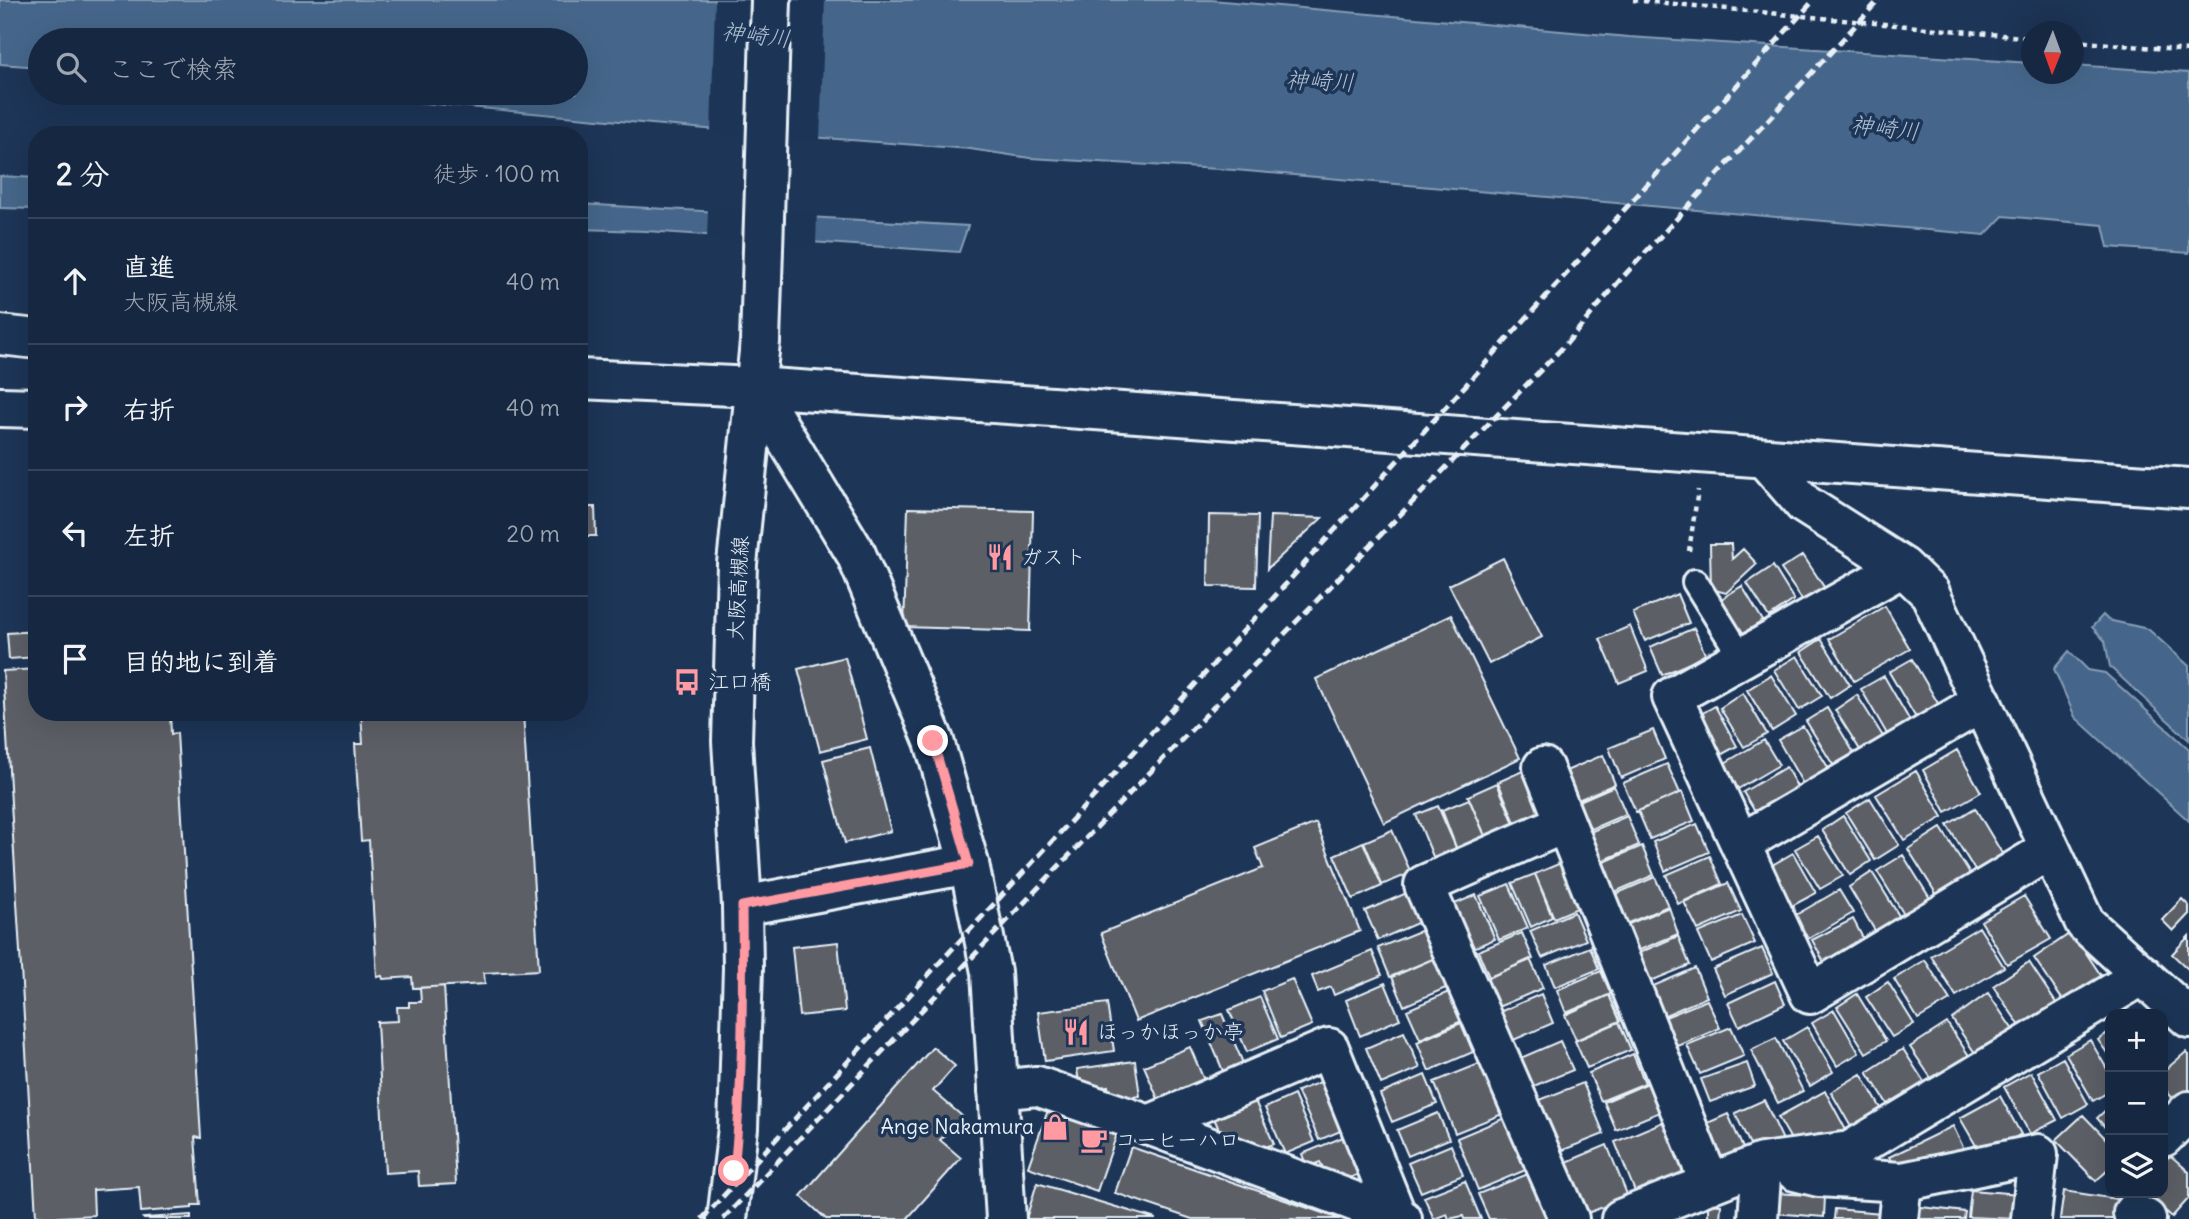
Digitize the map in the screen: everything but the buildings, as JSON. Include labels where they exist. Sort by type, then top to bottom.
[{"type":"street","name":"大阪高槻線","points":[[727,1219],[738,1128],[743,968],[742,906],[733,769],[737,564],[760,342],[771,0]]},
{"type":"street","points":[[0,335],[28,338]]},
{"type":"street","points":[[588,379],[755,387],[2189,488]]},
{"type":"street","points":[[755,387],[856,554],[933,741],[969,864],[991,972],[1006,1219]]},
{"type":"street","points":[[0,407],[28,408]]},
{"type":"street","points":[[1765,459],[1804,504],[1902,567],[1930,593],[2085,923],[2189,1018]]},
{"type":"street","points":[[1902,567],[1672,697],[1810,993],[2049,850]]},
{"type":"street","points":[[1740,844],[1982,702]]},
{"type":"street","points":[[1543,767],[1710,1184]]},
{"type":"street","points":[[1565,823],[1424,884],[1569,1219]]},
{"type":"street","points":[[742,906],[969,864]]},
{"type":"street","points":[[1621,1219],[1762,1163],[1850,1151],[2143,975]]},
{"type":"street","points":[[1149,1125],[1329,1048],[1400,1218]]},
{"type":"street","points":[[998,1090],[1037,1086],[1400,1218]]},
{"type":"street","points":[[2165,1135],[2189,1111]]},
{"type":"street","points":[[1762,1163],[1900,1201],[2038,1154],[2031,1219]]},
{"type":"street","points":[[1758,1219],[1762,1163]]},
{"type":"lane","points":[[1695,582],[1742,658]]},
{"type":"path","points":[[1633,0],[2021,37]]},
{"type":"path","points":[[2084,42],[2189,51]]},
{"type":"path","points":[[1688,557],[1698,494]]},
{"type":"water","name":"神崎川","points":[[0,0],[1211,0],[1629,37],[2021,62],[2021,84],[2084,84],[2084,66],[2189,73],[2189,253],[2108,247],[2103,225],[2003,216],[1985,235],[1235,170],[1030,158],[970,149],[717,130],[447,105],[588,105],[588,28],[28,28],[28,66],[0,64]]},
{"type":"water","points":[[0,176],[28,178],[28,209],[0,208]]},
{"type":"water","points":[[588,205],[968,226],[959,252],[588,229]]},
{"type":"water","points":[[2103,615],[2108,620],[2148,629],[2189,666],[2189,740],[2110,667],[2105,641],[2092,627]]},
{"type":"water","points":[[2069,651],[2088,670],[2105,673],[2189,749],[2189,821],[2075,717],[2054,669]]},
{"type":"pier","points":[[715,0],[825,0],[820,140],[711,132]]},
{"type":"pier","points":[[708,207],[817,214],[816,246],[707,239]]},
{"type":"railway","points":[[702,1219],[1096,794],[1814,0]]},
{"type":"railway","points":[[723,1219],[1060,865],[1567,343],[1620,280],[1879,0]]},
{"type":"place","name":"ガスト","points":[[1000,557]]},
{"type":"place","name":"江口橋","points":[[687,682]]},
{"type":"place","name":"ほっかほっか亭","points":[[1076,1032]]},
{"type":"place","name":"Ange Nakamura","points":[[1055,1127]]},
{"type":"place","name":"コーヒーハロ","points":[[1094,1140]]},
{"type":"route","points":[[734,1171],[743,968],[742,906],[969,864],[933,741]]}]
